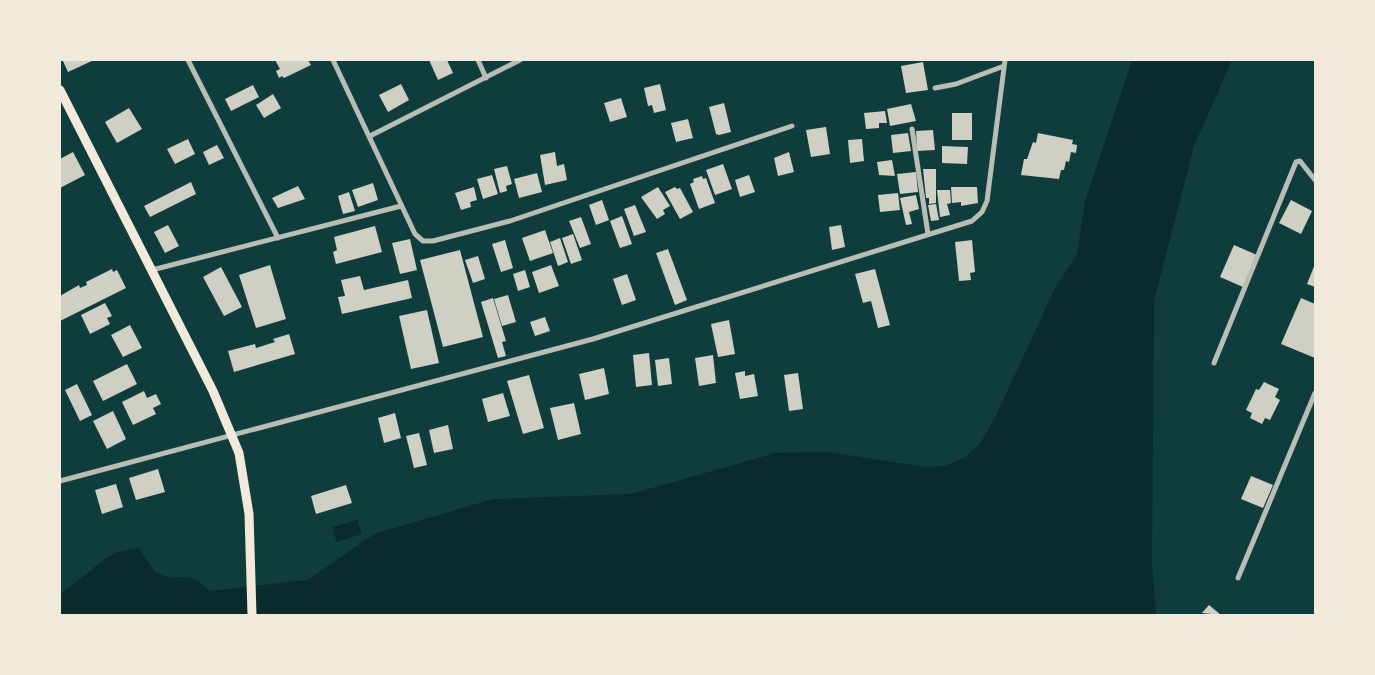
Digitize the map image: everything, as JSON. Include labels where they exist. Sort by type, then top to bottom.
[{"type":"main road","points":[[60,90],[224,413],[232,434],[245,480],[252,615]]},
{"type":"street","points":[[188,60],[278,238]]},
{"type":"street","points":[[333,60],[401,206],[415,234],[423,241],[433,241],[510,220],[792,126]]},
{"type":"street","points":[[478,60],[486,78]]},
{"type":"street","points":[[370,136],[520,60]]},
{"type":"street","points":[[60,481],[593,339],[972,221],[982,212],[987,201],[1005,60]]},
{"type":"street","points":[[935,88],[956,84],[1004,66]]},
{"type":"street","points":[[912,129],[928,234]]},
{"type":"street","points":[[1214,363],[1296,162],[1300,161],[1315,180]]},
{"type":"street","points":[[152,270],[401,206]]},
{"type":"street","points":[[1238,578],[1315,393]]},
{"type":"water","points":[[1132,60],[1232,60],[1194,146],[1154,301],[1152,566],[1156,615],[60,615],[60,595],[102,561],[117,552],[139,548],[156,573],[171,578],[196,579],[210,591],[308,580],[374,534],[493,499],[631,494],[775,453],[828,452],[925,467],[945,466],[965,457],[981,442],[995,418],[1054,290],[1077,254],[1085,201]]},
{"type":"water","points":[[357,520],[362,534],[336,542],[333,527]]},
{"type":"building","points":[[64,60],[94,60],[68,72]]},
{"type":"building","points":[[275,60],[308,60],[311,65],[284,78],[282,76],[279,78],[276,71],[280,69]]},
{"type":"building","points":[[429,60],[447,60],[453,73],[438,80]]},
{"type":"building","points":[[923,62],[928,90],[906,93],[901,66]]},
{"type":"building","points":[[401,84],[409,100],[388,112],[379,95]]},
{"type":"building","points":[[660,84],[666,110],[654,113],[652,105],[648,106],[644,88]]},
{"type":"building","points":[[253,85],[259,97],[231,111],[225,99]]},
{"type":"building","points":[[273,94],[281,108],[264,118],[256,105]]},
{"type":"building","points":[[621,98],[627,117],[610,122],[604,103]]},
{"type":"building","points":[[724,103],[731,132],[719,135],[716,134],[709,107]]},
{"type":"building","points":[[911,104],[916,121],[890,126],[887,109]]},
{"type":"building","points":[[129,108],[142,129],[117,143],[105,122]]},
{"type":"building","points":[[885,111],[887,123],[879,123],[879,128],[866,129],[864,113]]},
{"type":"building","points":[[952,113],[972,113],[972,140],[952,140]]},
{"type":"building","points":[[688,119],[693,138],[676,142],[671,123]]},
{"type":"building","points":[[826,127],[830,154],[811,157],[806,130]]},
{"type":"building","points":[[933,130],[935,150],[917,151],[916,131]]},
{"type":"building","points":[[908,133],[911,151],[893,153],[891,135]]},
{"type":"building","points":[[1038,133],[1073,140],[1072,144],[1077,145],[1076,153],[1071,152],[1069,162],[1066,161],[1059,179],[1021,175],[1024,159],[1027,159],[1033,142],[1036,143]]},
{"type":"building","points":[[188,139],[195,154],[175,164],[167,149]]},
{"type":"building","points":[[862,139],[864,161],[850,163],[848,140]]},
{"type":"building","points":[[217,145],[224,158],[209,165],[203,152]]},
{"type":"building","points":[[942,146],[968,147],[967,164],[942,163]]},
{"type":"building","points":[[73,152],[85,175],[60,188],[60,159]]},
{"type":"building","points":[[555,152],[557,166],[564,164],[567,180],[545,185],[540,155]]},
{"type":"building","points":[[789,152],[794,172],[778,176],[774,158]]},
{"type":"building","points":[[892,160],[895,176],[879,175],[877,162]]},
{"type":"building","points":[[723,164],[732,189],[715,195],[706,170]]},
{"type":"building","points":[[507,166],[512,184],[506,186],[507,191],[500,193],[494,169]]},
{"type":"building","points":[[923,169],[936,169],[936,203],[929,204],[929,198],[926,198]]},
{"type":"building","points":[[916,172],[918,192],[900,194],[897,174]]},
{"type":"building","points":[[537,173],[542,192],[519,198],[514,179]]},
{"type":"building","points":[[492,175],[498,194],[483,199],[477,179]]},
{"type":"building","points":[[749,175],[755,192],[740,197],[735,180]]},
{"type":"building","points":[[702,176],[703,179],[706,178],[715,203],[699,209],[690,184],[694,182],[693,179]]},
{"type":"building","points":[[191,182],[196,194],[150,217],[144,206]]},
{"type":"building","points":[[373,183],[378,200],[358,207],[352,190]]},
{"type":"building","points":[[298,186],[305,199],[278,208],[272,198]]},
{"type":"building","points":[[474,187],[477,200],[470,202],[471,207],[461,210],[455,193]]},
{"type":"building","points":[[658,187],[670,206],[663,210],[665,214],[657,219],[641,197]]},
{"type":"building","points":[[675,187],[677,189],[680,188],[693,212],[680,219],[665,192]]},
{"type":"building","points":[[951,187],[977,187],[978,203],[961,206],[961,202],[952,203]]},
{"type":"building","points":[[937,190],[950,190],[951,203],[947,204],[950,215],[940,217]]},
{"type":"building","points":[[349,192],[355,211],[343,214],[338,196]]},
{"type":"building","points":[[898,193],[900,210],[880,212],[878,195]]},
{"type":"building","points":[[916,195],[919,209],[909,212],[912,224],[906,225],[900,198]]},
{"type":"building","points":[[602,200],[609,220],[596,225],[589,205]]},
{"type":"building","points":[[1291,200],[1312,211],[1301,234],[1279,223]]},
{"type":"building","points":[[936,204],[939,220],[931,221],[928,205]]},
{"type":"building","points":[[635,205],[646,232],[634,236],[624,209]]},
{"type":"building","points":[[622,216],[632,244],[620,248],[610,221]]},
{"type":"building","points":[[581,217],[591,244],[580,248],[569,221]]},
{"type":"building","points":[[168,225],[179,246],[165,253],[154,232]]},
{"type":"building","points":[[841,225],[845,247],[832,250],[829,227]]},
{"type":"building","points":[[375,226],[382,252],[336,264],[333,252],[337,250],[334,237]]},
{"type":"building","points":[[545,230],[553,253],[530,261],[522,238]]},
{"type":"building","points":[[573,234],[582,260],[571,264],[562,238]]},
{"type":"building","points":[[560,238],[568,262],[558,266],[550,242]]},
{"type":"building","points":[[410,239],[417,270],[400,274],[392,243]]},
{"type":"building","points":[[505,240],[513,268],[501,272],[492,244]]},
{"type":"building","points":[[972,240],[975,272],[970,273],[971,280],[959,281],[955,242]]},
{"type":"building","points":[[1234,245],[1257,255],[1243,287],[1220,277]]},
{"type":"building","points":[[668,249],[687,300],[675,305],[656,253]]},
{"type":"building","points":[[460,250],[483,337],[443,347],[420,260]]},
{"type":"building","points":[[478,256],[485,279],[473,283],[465,260]]},
{"type":"building","points":[[1315,264],[1315,287],[1307,284]]},
{"type":"building","points":[[270,265],[286,319],[256,328],[239,275]]},
{"type":"building","points":[[551,265],[559,286],[539,293],[532,272]]},
{"type":"building","points":[[221,267],[242,307],[224,316],[203,277]]},
{"type":"building","points":[[112,269],[113,272],[117,270],[126,288],[60,321],[60,296],[79,285],[80,288],[87,285],[86,282]]},
{"type":"building","points":[[875,269],[890,325],[878,328],[871,301],[863,303],[855,274]]},
{"type":"building","points":[[525,270],[530,287],[518,291],[513,274]]},
{"type":"building","points":[[627,274],[636,300],[622,305],[613,279]]},
{"type":"building","points":[[360,276],[364,290],[408,280],[412,298],[342,314],[338,297],[345,296],[341,280]]},
{"type":"building","points":[[508,295],[516,322],[502,326],[494,299]]},
{"type":"building","points":[[493,298],[506,341],[502,342],[506,356],[498,358],[481,302]]},
{"type":"building","points":[[1301,298],[1315,304],[1315,358],[1281,344]]},
{"type":"building","points":[[105,303],[112,316],[107,318],[110,324],[90,334],[81,315]]},
{"type":"building","points":[[427,310],[439,363],[411,369],[399,316]]},
{"type":"building","points":[[545,317],[550,331],[535,336],[530,322]]},
{"type":"building","points":[[729,320],[735,354],[718,357],[711,324]]},
{"type":"building","points":[[130,325],[142,348],[123,357],[111,335]]},
{"type":"building","points":[[289,334],[295,354],[234,372],[228,351],[255,344],[256,348],[275,342],[273,339]]},
{"type":"building","points":[[649,353],[652,385],[636,387],[633,355]]},
{"type":"building","points":[[713,355],[716,383],[699,386],[695,358]]},
{"type":"building","points":[[669,358],[672,384],[658,386],[655,360]]},
{"type":"building","points":[[127,364],[137,384],[103,401],[93,381]]},
{"type":"building","points":[[604,368],[609,394],[585,400],[579,374]]},
{"type":"building","points":[[745,371],[745,376],[754,374],[758,396],[740,399],[735,373]]},
{"type":"building","points":[[798,373],[803,409],[789,411],[784,375]]},
{"type":"building","points":[[529,375],[544,428],[523,434],[507,381]]},
{"type":"building","points":[[1264,382],[1279,389],[1275,397],[1280,400],[1270,420],[1265,418],[1262,424],[1250,418],[1252,413],[1246,410],[1256,389],[1259,390]]},
{"type":"building","points":[[77,384],[92,415],[80,421],[65,390]]},
{"type":"building","points":[[144,391],[147,398],[156,394],[161,404],[153,408],[156,414],[133,425],[122,402]]},
{"type":"building","points":[[503,393],[510,416],[488,422],[482,399]]},
{"type":"building","points":[[574,403],[581,434],[558,440],[550,408]]},
{"type":"building","points":[[113,411],[126,439],[107,449],[93,421]]},
{"type":"building","points":[[395,413],[401,438],[384,443],[378,418]]},
{"type":"building","points":[[448,425],[453,449],[434,453],[429,430]]},
{"type":"building","points":[[419,433],[427,465],[414,468],[406,436]]},
{"type":"building","points":[[158,469],[165,492],[136,500],[129,478]]},
{"type":"building","points":[[1251,476],[1273,485],[1263,508],[1241,499]]},
{"type":"building","points":[[116,484],[123,507],[102,514],[95,490]]},
{"type":"building","points":[[346,485],[352,503],[316,514],[311,496]]},
{"type":"building","points":[[1209,605],[1221,615],[1202,613]]}]
